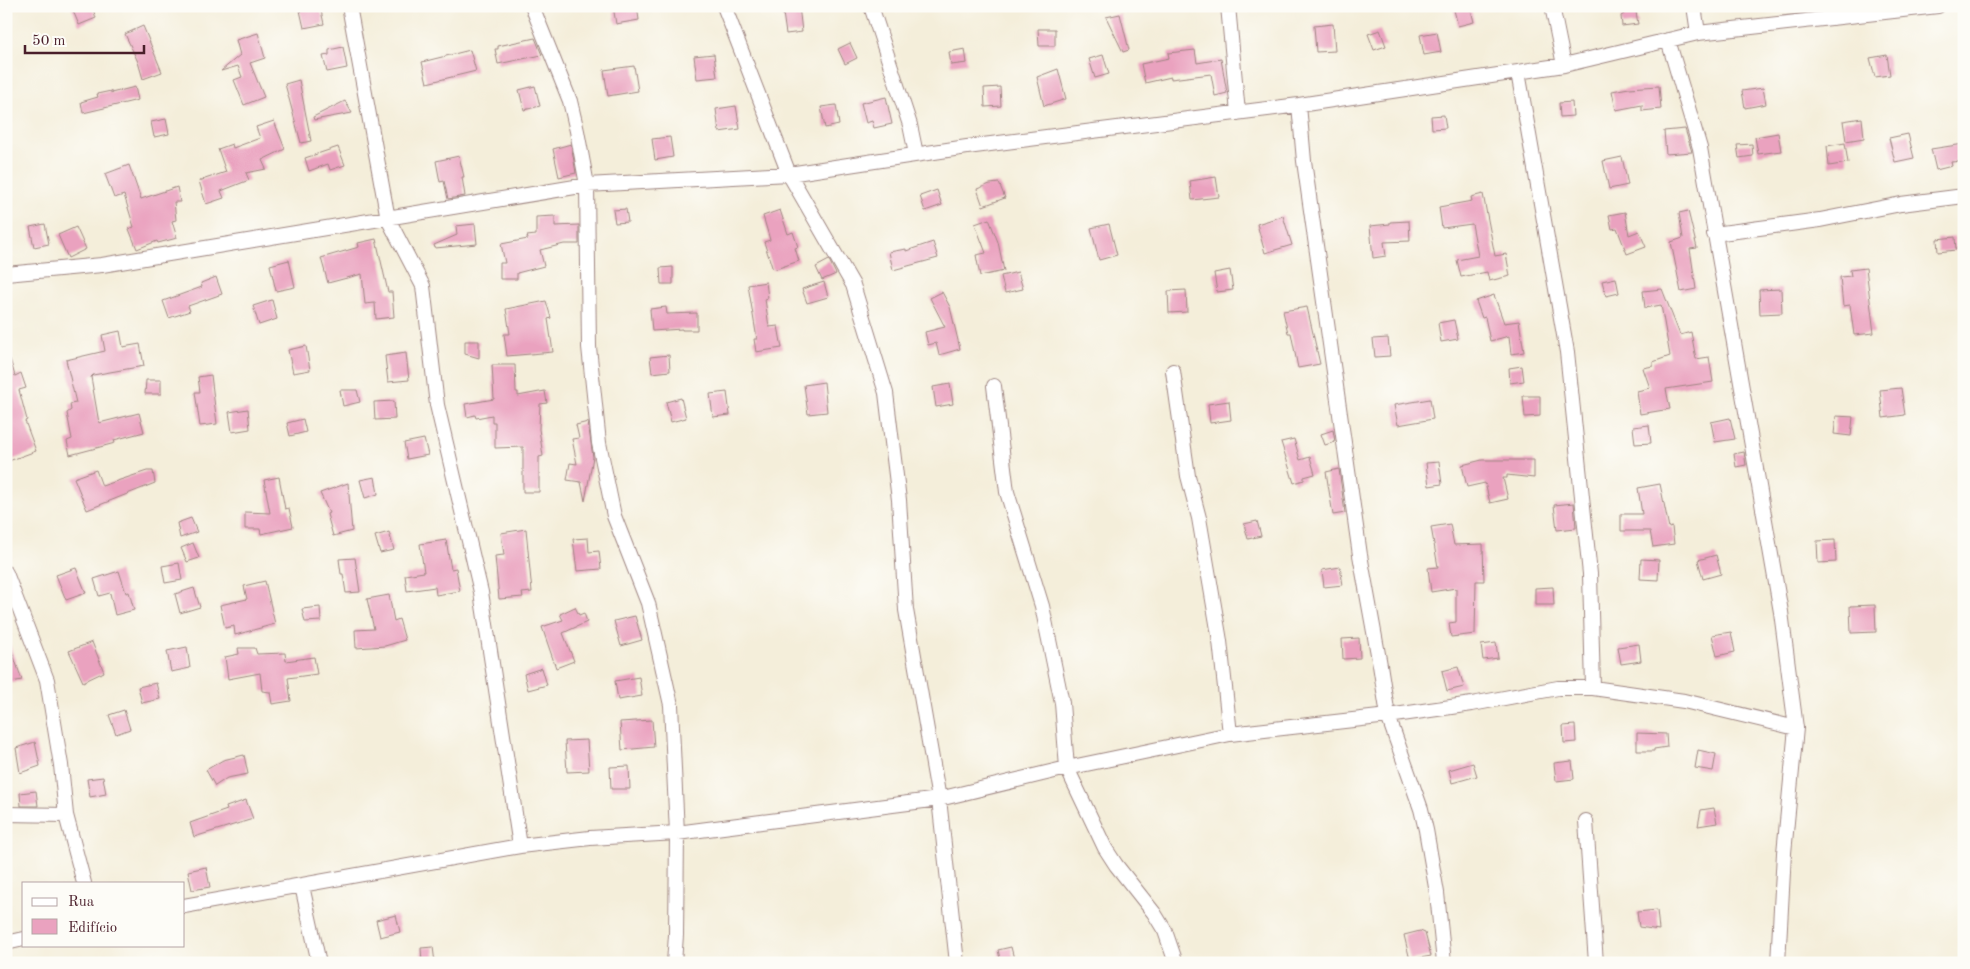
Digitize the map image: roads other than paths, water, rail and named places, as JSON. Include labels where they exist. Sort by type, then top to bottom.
[{"type":"street","points":[[349,6],[388,219],[423,286],[437,404],[481,592],[520,846]]},
{"type":"street","points":[[532,6],[570,101],[577,131],[587,185],[589,347],[599,443],[614,516],[648,603],[671,705],[677,833],[674,963]]},
{"type":"street","points":[[724,6],[789,174],[853,285],[886,392],[899,500],[906,610],[939,799],[957,963]]},
{"type":"street","points":[[870,6],[910,125],[916,154]]},
{"type":"street","points":[[1228,6],[1238,113]]},
{"type":"street","points":[[1552,6],[1564,65]]},
{"type":"street","points":[[1694,6],[1698,33]]},
{"type":"street","points":[[6,274],[102,265],[587,185],[789,174],[916,154],[1298,105],[1564,65],[1698,33],[1938,6]]},
{"type":"street","points":[[1668,40],[1700,148],[1781,612],[1796,728],[1784,852],[1778,963]]},
{"type":"street","points":[[1518,72],[1567,352],[1590,574],[1593,688]]},
{"type":"street","points":[[1298,105],[1360,555],[1388,716],[1421,809],[1426,830],[1444,963]]},
{"type":"street","points":[[1714,234],[1820,220],[1901,204],[1964,196]]},
{"type":"street","points":[[1173,371],[1188,476],[1198,518],[1220,641],[1230,734]]},
{"type":"street","points":[[994,386],[1007,492],[1042,606],[1062,703],[1068,768],[1105,848],[1154,913],[1165,931],[1176,963]]},
{"type":"street","points":[[6,573],[47,680],[61,765],[66,815],[84,882]]},
{"type":"street","points":[[185,906],[520,846],[590,838],[677,833],[939,799],[1068,768],[1230,734],[1388,716],[1472,704],[1558,688],[1593,688],[1684,701],[1796,728]]},
{"type":"street","points":[[6,814],[66,815]]},
{"type":"street","points":[[1586,821],[1596,963]]},
{"type":"street","points":[[302,886],[319,963]]},
{"type":"street","points":[[6,943],[22,939]]}]
